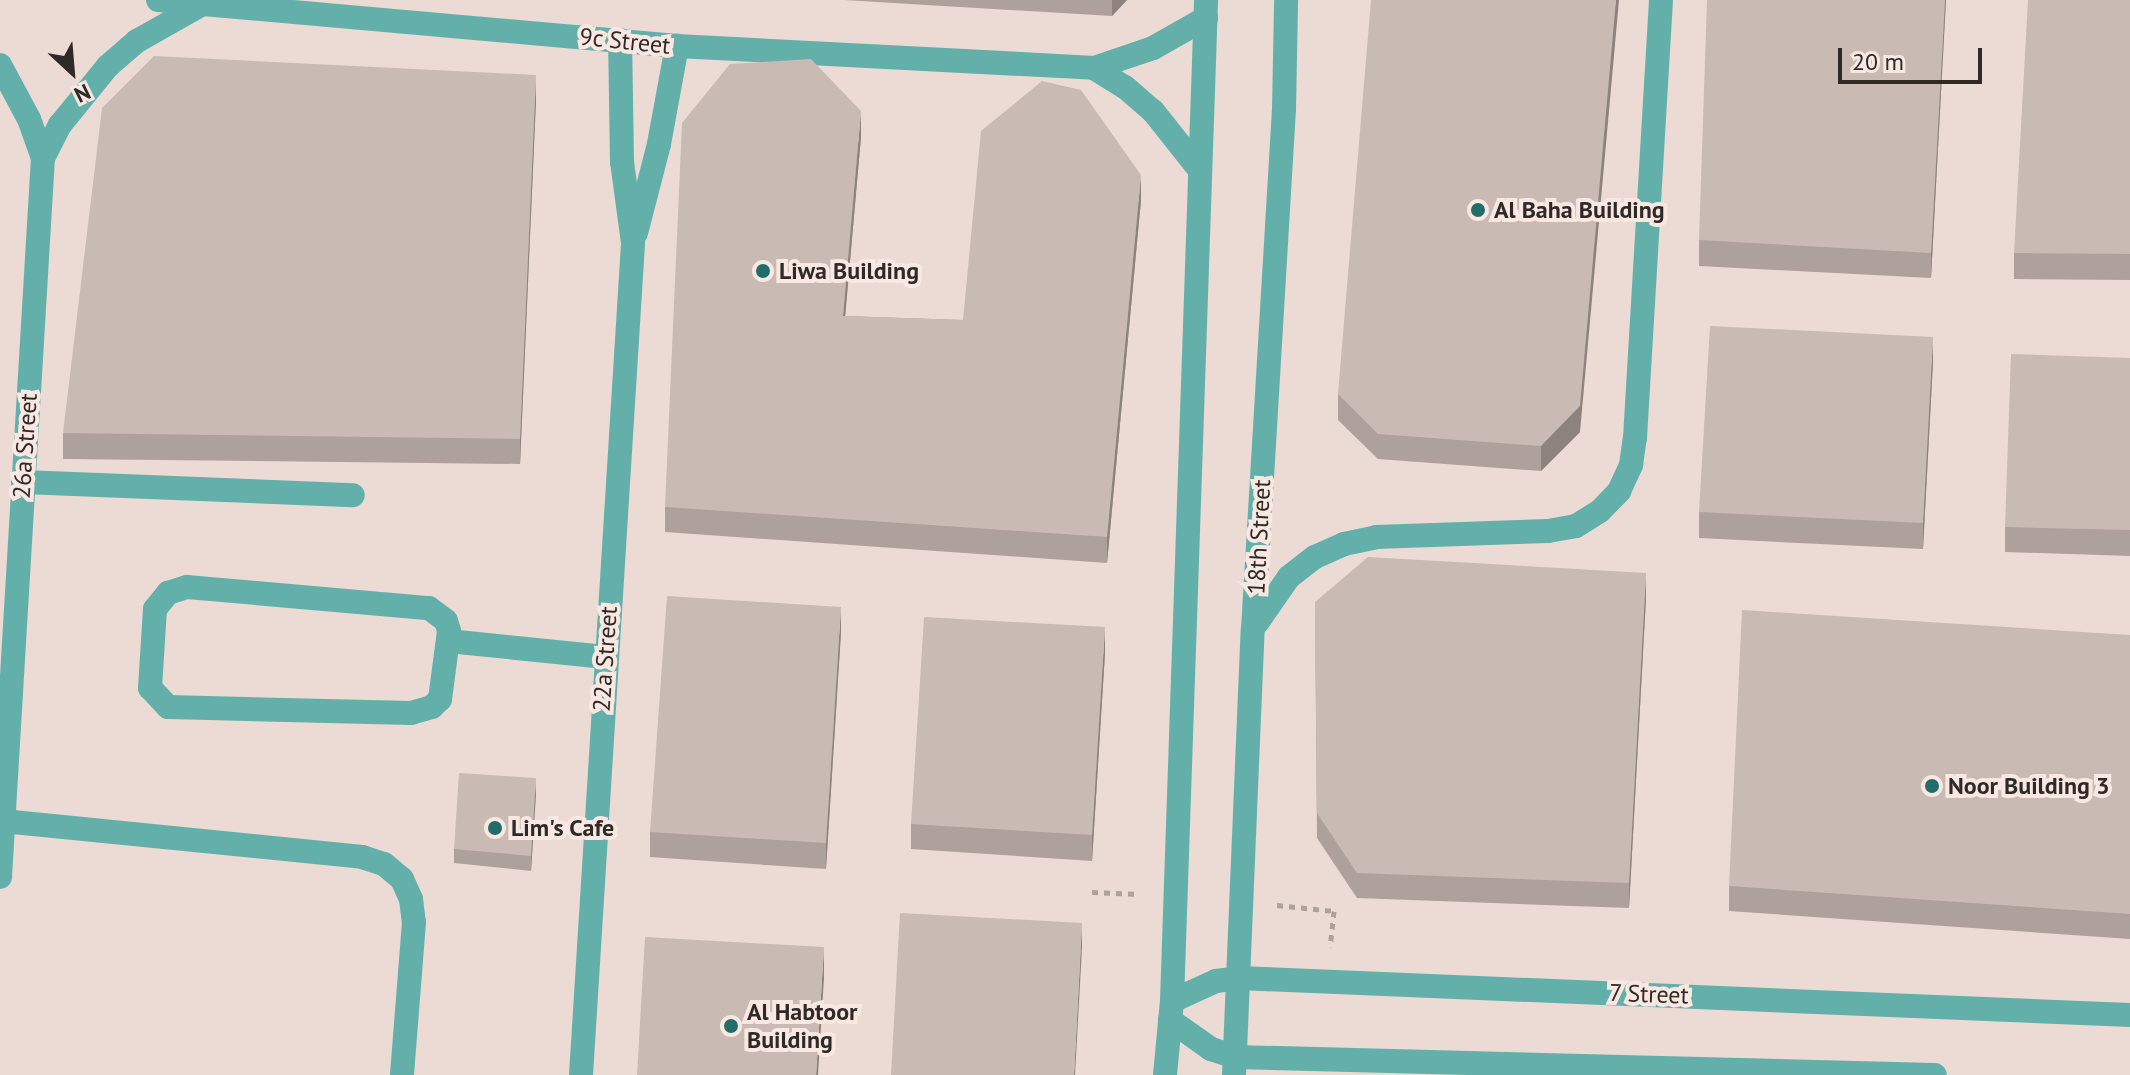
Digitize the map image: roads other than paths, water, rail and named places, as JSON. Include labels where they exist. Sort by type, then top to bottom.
[{"type":"street","name":"9c Street","points":[[158,0],[677,46],[1094,68],[1153,48],[1206,9]]},
{"type":"street","name":"18th Street","points":[[1235,1066],[1253,629],[1283,125],[1286,0]]},
{"type":"street","points":[[1253,629],[1269,601],[1289,577],[1315,557],[1344,544],[1376,537],[1548,531],[1576,526],[1600,511],[1619,491],[1631,465],[1635,438],[1661,0]]},
{"type":"street","name":"26a Street","points":[[43,158],[60,125],[108,66],[137,41],[205,3]]},
{"type":"street","points":[[1165,1075],[1171,1010],[1206,9]]},
{"type":"street","name":"22a Street","points":[[620,40],[622,162],[633,243]]},
{"type":"street","name":"22a Street","points":[[581,1075],[633,243],[656,155],[677,46]]},
{"type":"street","name":"26a Street","points":[[0,65],[29,119],[43,158],[0,877]]},
{"type":"street","points":[[1094,68],[1153,111],[1199,169]]},
{"type":"street","points":[[23,482],[353,495]]},
{"type":"street","points":[[176,588],[429,608],[446,621],[448,641],[444,689],[440,699],[422,712],[176,708],[160,703],[150,688],[155,609],[176,588]]},
{"type":"street","points":[[448,641],[605,657]]},
{"type":"street","points":[[3,821],[362,857],[384,864],[402,879],[413,911],[402,1075]]},
{"type":"street","name":"7 Street","points":[[1171,1010],[1216,981],[1239,978],[2130,1015]]},
{"type":"street","points":[[1171,1010],[1211,1049],[1235,1066],[1935,1075]]},
{"type":"place","name":"Al Baha Building","points":[[1478,210]]},
{"type":"place","name":"Liwa Building","points":[[763,271]]},
{"type":"place","name":"Noor Building 3","points":[[1932,786]]},
{"type":"place","name":"Lim's Cafe","points":[[495,828]]},
{"type":"place","name":"Al Habtoor Building","points":[[731,1026]]}]
